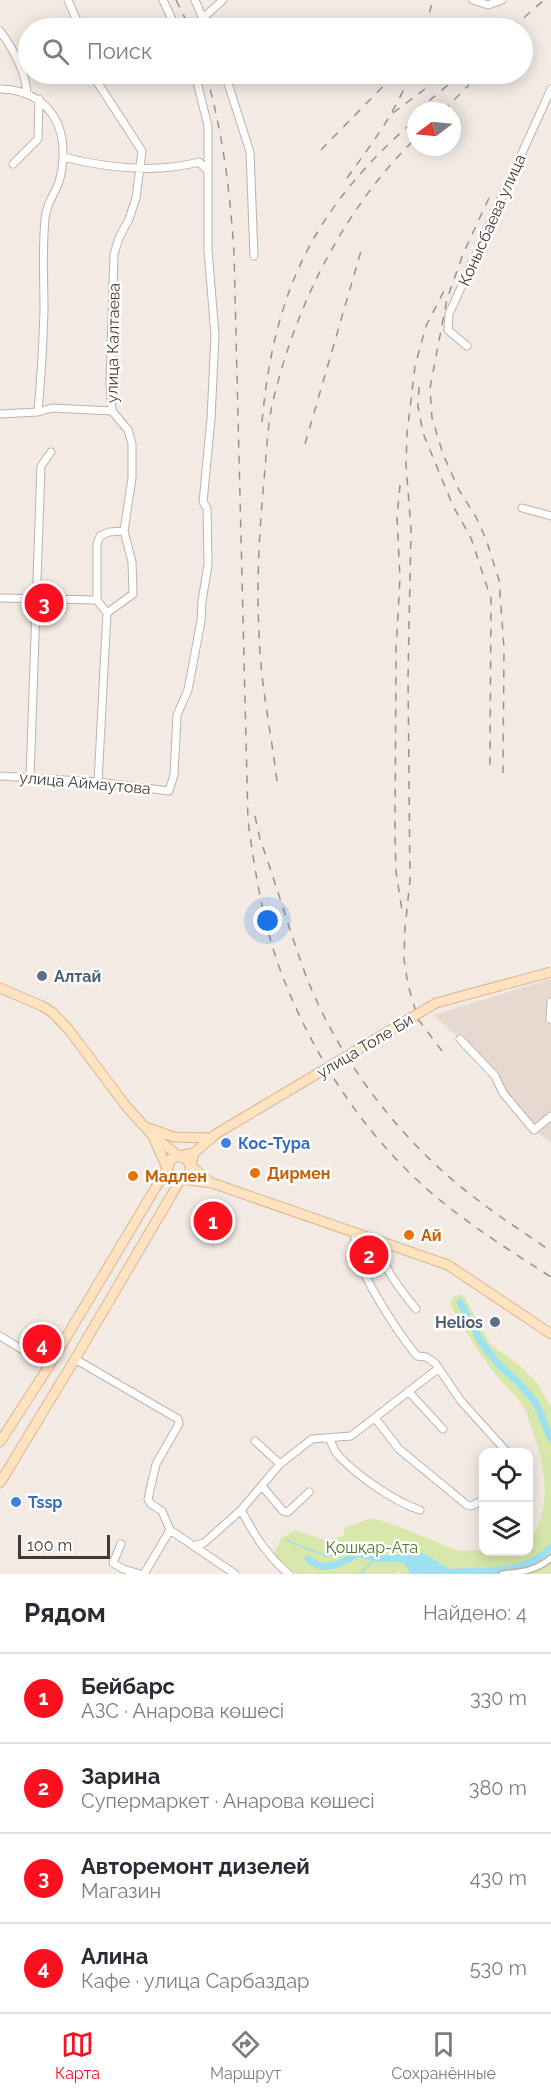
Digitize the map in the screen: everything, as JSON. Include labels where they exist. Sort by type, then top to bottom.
[{"type":"main road","name":"улица Толе Би","points":[[190,1166],[194,1153],[213,1136],[435,1003],[551,972]]},
{"type":"main road","points":[[0,988],[42,1006],[55,1015],[69,1030],[126,1106],[153,1136],[186,1159],[190,1166],[212,1183]]},
{"type":"main road","points":[[146,1128],[174,1137],[213,1136]]},
{"type":"main road","points":[[153,1136],[170,1175],[174,1178],[212,1183],[448,1265],[551,1335]]},
{"type":"main road","points":[[0,1442],[49,1366],[171,1160],[194,1153]]},
{"type":"main road","points":[[1,1479],[66,1375],[181,1179],[188,1175],[190,1166]]},
{"type":"main road","points":[[49,1366],[66,1375]]},
{"type":"street","points":[[68,0],[76,18]]},
{"type":"street","points":[[163,0],[171,18]]},
{"type":"street","points":[[195,0],[203,18],[223,0]]},
{"type":"street","points":[[473,0],[488,5],[502,0]]},
{"type":"street","points":[[0,31],[13,48],[18,61]]},
{"type":"street","points":[[27,84],[27,94]]},
{"type":"street","name":"улица Калтаева","points":[[99,84],[142,151],[136,198],[114,254],[110,383],[112,411],[128,430],[132,444],[132,478],[124,531]]},
{"type":"street","points":[[198,84],[208,126],[208,171]]},
{"type":"street","points":[[228,84],[250,152],[254,256]]},
{"type":"street","points":[[0,89],[27,94],[39,99],[53,114],[61,135],[63,157],[57,187],[45,216],[42,260],[43,358],[38,412]]},
{"type":"street","name":"Конысбаева улица","points":[[467,346],[448,330],[449,314],[551,89]]},
{"type":"street","points":[[14,164],[38,139],[39,99]]},
{"type":"street","points":[[63,157],[103,166],[140,169],[199,162],[208,171]]},
{"type":"street","name":"улица Аймаутова","points":[[0,776],[98,782],[169,791],[174,775],[177,715],[188,690],[201,621],[208,565],[207,508],[203,502],[211,419],[215,335],[208,250],[208,171]]},
{"type":"street","points":[[0,414],[38,412],[52,408],[112,411]]},
{"type":"street","points":[[30,778],[41,466],[51,452]]},
{"type":"street","points":[[522,508],[551,516]]},
{"type":"street","points":[[98,782],[106,613],[97,600],[97,544],[100,536],[109,532],[124,531],[132,562],[133,594],[106,613]]},
{"type":"street","points":[[0,598],[97,600]]},
{"type":"street","points":[[550,1019],[551,1002]]},
{"type":"street","points":[[460,1039],[495,1076],[503,1094],[534,1131],[551,1116]]},
{"type":"street","points":[[356,1233],[353,1240],[356,1254],[378,1299],[400,1334],[417,1356],[426,1357],[439,1368],[461,1401],[503,1448]]},
{"type":"street","points":[[375,1240],[393,1281],[416,1309]]},
{"type":"street","points":[[0,1336],[49,1366]]},
{"type":"street","points":[[75,1359],[178,1419],[179,1424],[156,1464],[148,1495],[151,1504],[162,1511],[170,1530],[235,1574]]},
{"type":"street","points":[[194,1546],[204,1543],[241,1510],[280,1464],[312,1439],[351,1436],[439,1368]]},
{"type":"street","points":[[408,1391],[443,1429]]},
{"type":"street","points":[[375,1418],[399,1449],[467,1505],[471,1506],[479,1502]]},
{"type":"street","points":[[329,1438],[337,1454],[355,1470],[404,1505],[420,1510]]},
{"type":"street","points":[[255,1441],[280,1464]]},
{"type":"street","points":[[262,1486],[283,1511],[288,1512],[309,1492]]},
{"type":"street","points":[[241,1510],[257,1539],[275,1563],[289,1574]]},
{"type":"street","points":[[121,1544],[113,1563],[123,1569],[142,1574],[170,1530]]},
{"type":"street","points":[[502,1574],[523,1573],[551,1558]]},
{"type":"shaded area","points":[[551,979],[551,1143],[534,1130],[495,1076],[460,1039],[433,1015]]},
{"type":"green space","name":"Қошқар-Ата","points":[[463,1295],[490,1344],[519,1365],[537,1383],[551,1407],[551,1574],[401,1574],[400,1572],[393,1574],[296,1574],[274,1554],[281,1538],[296,1530],[324,1540],[344,1536],[344,1528],[372,1518],[453,1549],[479,1550],[479,1556],[533,1556],[533,1536],[541,1518],[545,1491],[538,1449],[524,1408],[486,1362],[470,1337],[450,1304],[454,1297]]},
{"type":"water","points":[[411,1549],[429,1556],[454,1572],[414,1574],[409,1563],[398,1557],[398,1551]]},
{"type":"waterway","points":[[460,1302],[481,1342],[499,1365],[536,1403],[551,1439]]},
{"type":"waterway","points":[[285,1540],[326,1556],[358,1553]]},
{"type":"waterway","points":[[449,1574],[519,1567],[541,1556],[551,1547]]},
{"type":"waterway","points":[[308,1559],[321,1566],[327,1566],[340,1563],[358,1553],[375,1558],[399,1558],[407,1562],[414,1574]]},
{"type":"waterway","points":[[359,1574],[377,1558]]},
{"type":"railway","points":[[176,0],[185,18]]},
{"type":"railway","points":[[428,18],[433,0]]},
{"type":"railway","points":[[523,18],[544,0]]},
{"type":"railway","points":[[209,84],[228,184],[234,253],[248,821],[269,935],[294,1003],[324,1062],[341,1090],[382,1143],[428,1190],[457,1214],[551,1277]]},
{"type":"railway","points":[[321,150],[385,84]]},
{"type":"railway","points":[[347,178],[374,141],[406,84]]},
{"type":"railway","points":[[393,113],[432,84]]},
{"type":"railway","points":[[428,102],[449,84]]},
{"type":"railway","points":[[452,102],[469,85]]},
{"type":"railway","points":[[262,422],[268,374],[277,331],[289,291],[306,254],[326,218],[351,185],[407,127]]},
{"type":"railway","points":[[277,781],[261,669],[258,612],[260,530],[272,406],[296,326],[327,257],[368,194],[407,148]]},
{"type":"railway","points":[[489,198],[463,254],[447,299],[430,388],[432,418],[443,454],[459,490],[476,517],[486,539],[499,580],[504,648],[503,773]]},
{"type":"railway","points":[[305,444],[361,251]]},
{"type":"railway","points":[[442,1051],[418,1019],[408,985],[404,959],[410,880],[408,678],[411,530],[406,464],[407,434],[415,366],[426,326],[444,291]]},
{"type":"railway","points":[[419,387],[418,406],[423,433],[453,506],[471,538],[491,599],[490,765]]},
{"type":"railway","points":[[400,485],[397,518],[400,578],[396,650],[395,835],[396,872],[402,910]]},
{"type":"railway","points":[[255,816],[260,839],[308,981],[335,1037],[352,1064],[389,1115],[432,1161],[478,1200],[551,1251]]},
{"type":"place","name":"Авторемонт дизелей","points":[[44,603]]},
{"type":"place","name":"Алтай","points":[[42,976]]},
{"type":"place","name":"Кос-Тура","points":[[226,1143]]},
{"type":"place","name":"Дирмен","points":[[255,1173]]},
{"type":"place","name":"Мадлен","points":[[133,1176]]},
{"type":"place","name":"Бейбарс","points":[[213,1221]]},
{"type":"place","name":"Ай","points":[[409,1235]]},
{"type":"place","name":"Зарина","points":[[369,1255]]},
{"type":"place","name":"Helios","points":[[495,1322]]},
{"type":"place","name":"Алина","points":[[42,1344]]},
{"type":"place","name":"Tssp","points":[[16,1502]]}]
